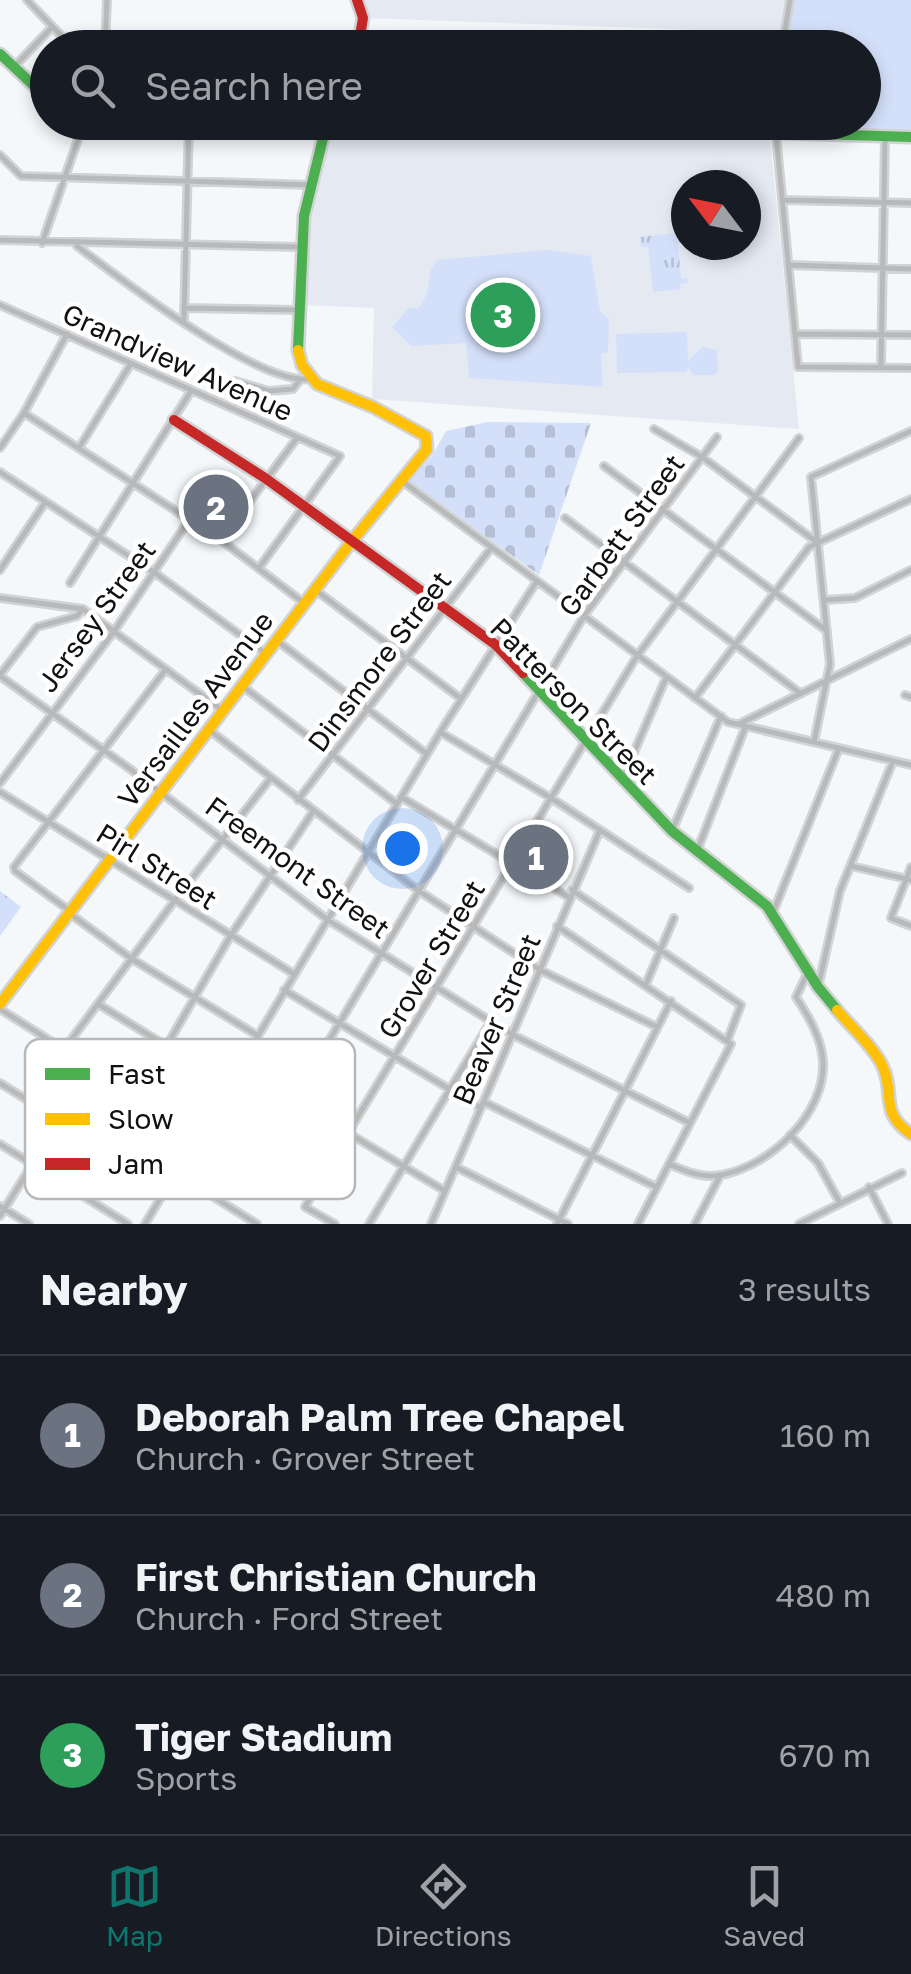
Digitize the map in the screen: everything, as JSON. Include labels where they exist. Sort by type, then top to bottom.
[{"type":"street","points":[[105,30],[106,0]]},
{"type":"street","points":[[357,0],[363,18],[361,30]]},
{"type":"street","points":[[785,30],[790,0]]},
{"type":"street","points":[[31,2],[56,30]]},
{"type":"street","points":[[48,30],[52,26]]},
{"type":"street","points":[[14,67],[30,50]]},
{"type":"street","points":[[0,54],[30,82]]},
{"type":"street","points":[[881,136],[911,137]]},
{"type":"street","points":[[881,368],[885,136]]},
{"type":"street","points":[[42,243],[78,140]]},
{"type":"street","points":[[184,320],[189,140]]},
{"type":"street","points":[[305,380],[298,349],[301,247],[310,184],[323,140]]},
{"type":"street","points":[[783,140],[784,200],[798,367],[911,368]]},
{"type":"street","points":[[0,155],[21,176],[310,184]]},
{"type":"street","points":[[784,200],[911,203]]},
{"type":"street","points":[[0,240],[301,247]]},
{"type":"street","points":[[75,244],[242,361],[305,380]]},
{"type":"street","points":[[789,265],[911,269]]},
{"type":"street","name":"Grandview Avenue","points":[[0,306],[340,456],[305,506]]},
{"type":"street","points":[[184,308],[300,310]]},
{"type":"street","points":[[0,448],[67,334]]},
{"type":"street","points":[[796,334],[911,334]]},
{"type":"street","points":[[79,448],[130,364]]},
{"type":"street","points":[[235,382],[269,392],[293,389],[305,380]]},
{"type":"street","name":"Versailles Avenue","points":[[0,1006],[265,653],[400,479],[424,455],[428,443],[418,430],[305,380]]},
{"type":"street","points":[[70,583],[191,390]]},
{"type":"street","points":[[24,413],[221,540],[304,603]]},
{"type":"street","name":"Patterson Street","points":[[174,420],[265,478],[496,645],[672,831],[772,914],[818,987],[884,1066],[890,1111],[896,1124],[911,1134]]},
{"type":"street","points":[[654,429],[702,457],[818,544]]},
{"type":"street","points":[[814,742],[830,664],[811,477],[911,430]]},
{"type":"street","points":[[221,540],[297,437]]},
{"type":"street","name":"Garbett Street","points":[[331,1039],[584,616],[717,437]]},
{"type":"street","name":"Grover Street","points":[[355,1122],[637,656],[800,438]]},
{"type":"street","points":[[604,466],[827,631]]},
{"type":"street","points":[[0,472],[154,573],[265,653]]},
{"type":"street","points":[[400,479],[736,725],[911,765]]},
{"type":"street","points":[[695,698],[809,547],[911,498]]},
{"type":"street","points":[[0,570],[44,504]]},
{"type":"street","points":[[259,568],[305,506]]},
{"type":"street","points":[[565,518],[800,693]]},
{"type":"street","name":"Jersey Street","points":[[0,783],[116,630],[189,520]]},
{"type":"street","name":"Dinsmore Street","points":[[298,800],[491,546]]},
{"type":"street","points":[[825,600],[854,598],[911,570]]},
{"type":"street","points":[[253,1039],[537,580]]},
{"type":"street","points":[[314,590],[460,699]]},
{"type":"street","points":[[0,598],[83,610],[116,630],[222,710]]},
{"type":"street","points":[[0,675],[37,627],[78,616],[83,610]]},
{"type":"street","points":[[736,725],[911,639]]},
{"type":"street","points":[[276,640],[426,754]]},
{"type":"street","points":[[166,669],[14,866],[15,872],[132,959],[256,1034]]},
{"type":"street","name":"Freemont Street","points":[[0,675],[328,920],[513,1035],[690,1123]]},
{"type":"street","points":[[622,780],[667,676]]},
{"type":"street","points":[[241,685],[397,804]]},
{"type":"street","points":[[672,831],[720,716]]},
{"type":"street","points":[[696,853],[745,728]]},
{"type":"street","points":[[208,729],[419,890],[540,970],[657,1027]]},
{"type":"street","points":[[440,732],[551,798],[688,888]]},
{"type":"street","points":[[772,914],[839,748]]},
{"type":"street","points":[[818,987],[840,891],[893,760]]},
{"type":"street","points":[[72,1039],[270,779]]},
{"type":"street","name":"Pirl Street","points":[[0,792],[294,974]]},
{"type":"street","points":[[401,796],[512,864],[571,894],[740,1005],[729,1042],[638,1224]]},
{"type":"street","points":[[169,1039],[231,935],[313,812]]},
{"type":"street","name":"Beaver Street","points":[[430,1224],[600,830]]},
{"type":"street","points":[[851,866],[909,880]]},
{"type":"street","points":[[911,867],[909,880],[890,918],[911,926]]},
{"type":"street","points":[[646,984],[674,918]]},
{"type":"street","points":[[557,926],[729,1042]]},
{"type":"street","points":[[669,1164],[692,1174],[720,1176],[759,1158],[790,1135],[813,1107],[822,1081],[820,1042],[796,997],[808,972]]},
{"type":"street","points":[[284,990],[450,1089],[656,1187]]},
{"type":"street","points":[[558,1222],[671,1001]]},
{"type":"street","points":[[98,1004],[155,1039]]},
{"type":"street","points":[[0,1006],[51,1039]]},
{"type":"street","points":[[369,1224],[492,1019]]},
{"type":"street","points":[[0,1083],[25,1098]]},
{"type":"street","points":[[790,1135],[818,1164],[840,1203]]},
{"type":"street","points":[[355,1138],[445,1191]]},
{"type":"street","points":[[0,1144],[25,1160]]},
{"type":"street","points":[[456,1167],[568,1224]]},
{"type":"street","points":[[799,1224],[902,1173]]},
{"type":"street","points":[[0,1216],[25,1174]]},
{"type":"street","points":[[695,1224],[720,1176]]},
{"type":"street","points":[[869,1187],[888,1224]]},
{"type":"street","points":[[88,1199],[128,1224]]},
{"type":"street","points":[[144,1224],[159,1199]]},
{"type":"street","points":[[217,1199],[257,1224]]},
{"type":"street","name":"Grover Street","points":[[310,1199],[305,1207],[332,1223]]},
{"type":"street","points":[[2,1207],[29,1224]]},
{"type":"shaded area","points":[[357,0],[790,0],[783,30],[363,18]]},
{"type":"shaded area","points":[[325,140],[770,140],[799,429],[372,399],[374,308],[304,305],[306,229]]},
{"type":"green space","points":[[793,0],[911,0],[911,132],[881,131],[881,30],[788,30]]},
{"type":"green space","points":[[671,233],[671,260],[679,260],[681,278],[688,283],[680,284],[681,289],[653,292],[648,247],[641,247],[640,237]]},
{"type":"green space","points":[[547,250],[591,256],[600,311],[609,319],[608,352],[601,354],[603,387],[469,378],[466,343],[411,346],[392,327],[410,307],[418,309],[437,260]]},
{"type":"green space","points":[[687,332],[688,361],[702,347],[717,350],[718,372],[714,375],[693,375],[688,367],[687,372],[617,373],[616,334]]},
{"type":"green space","points":[[488,422],[591,423],[539,575],[409,481],[432,456],[446,431]]},
{"type":"green space","points":[[0,891],[21,907],[0,936]]},
{"type":"traffic: fast","points":[[0,54],[30,82]]},
{"type":"traffic: fast","points":[[881,136],[911,137]]},
{"type":"traffic: fast","points":[[298,350],[304,216],[323,140]]},
{"type":"traffic: fast","points":[[523,673],[672,831],[767,906],[837,1010]]},
{"type":"traffic: slow","points":[[0,1004],[352,541],[427,449],[426,436],[373,407],[317,384],[302,365],[298,350]]},
{"type":"traffic: slow","points":[[837,1010],[878,1058],[886,1075],[891,1110],[911,1134]]},
{"type":"traffic: jam","points":[[357,0],[363,18],[361,30]]},
{"type":"traffic: jam","points":[[174,420],[265,478],[496,645],[523,673]]},
{"type":"place","name":"Tiger Stadium","points":[[503,315]]},
{"type":"place","name":"First Christian Church","points":[[216,507]]},
{"type":"place","name":"Deborah Palm Tree Chapel","points":[[536,857]]}]
